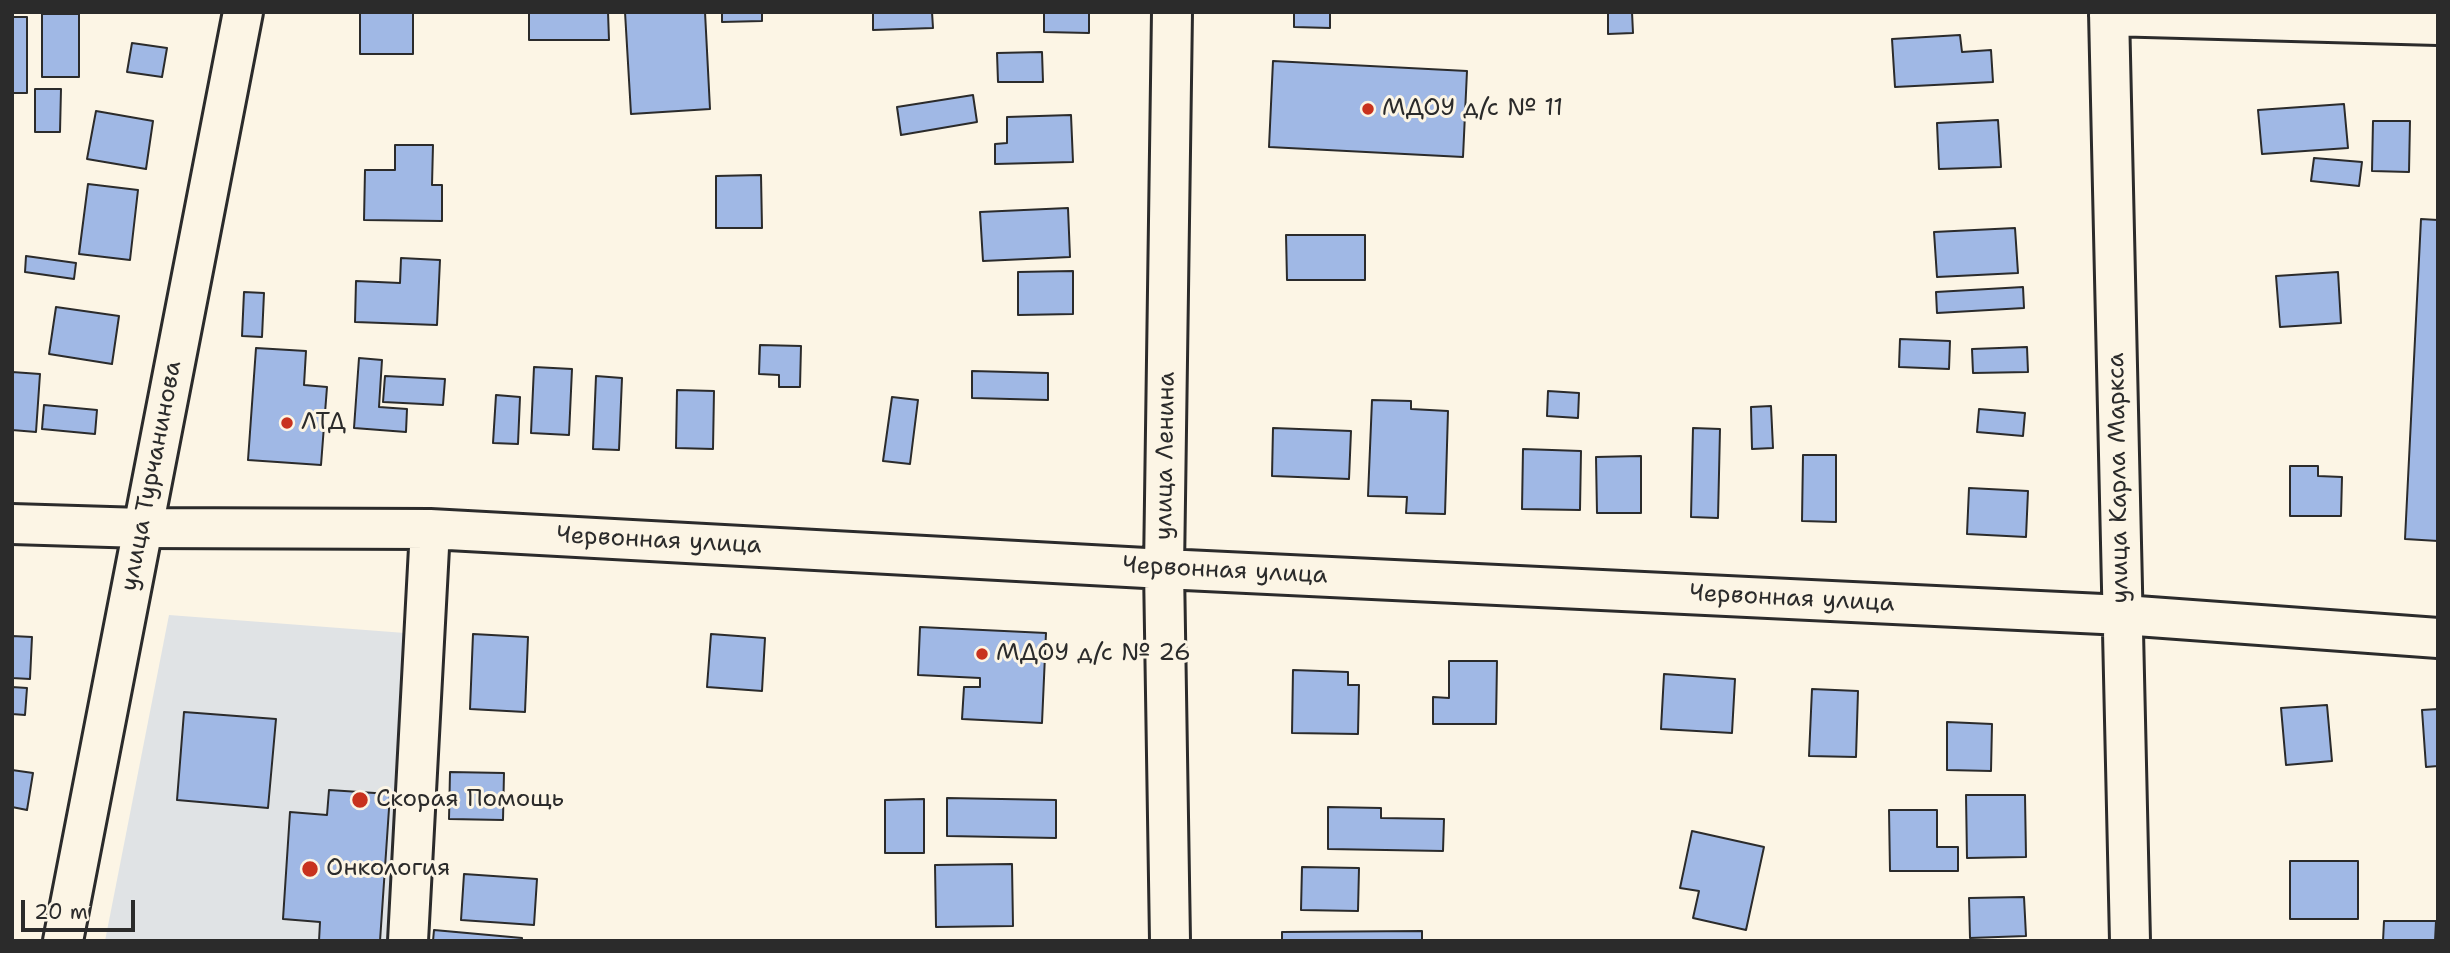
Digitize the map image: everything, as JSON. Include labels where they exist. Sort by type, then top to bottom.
[{"type":"street","name":"улица Турчанинова","points":[[63,941],[243,12]]},
{"type":"street","name":"улица Ленина","points":[[1170,941],[1164,569],[1172,12]]},
{"type":"street","name":"улица Карла Маркса","points":[[2130,941],[2109,14],[2438,25]]},
{"type":"street","name":"Червонная улица","points":[[12,524],[142,528],[430,529],[1164,569],[2123,615],[2438,638]]},
{"type":"street","points":[[408,941],[430,529]]},
{"type":"shaded area","points":[[169,615],[405,633],[395,941],[105,941]]},
{"type":"building","points":[[360,12],[413,12],[413,54],[360,54]]},
{"type":"building","points":[[529,12],[608,12],[609,40],[529,40]]},
{"type":"building","points":[[625,12],[705,12],[710,109],[631,114]]},
{"type":"building","points":[[722,12],[762,12],[762,21],[722,22]]},
{"type":"building","points":[[873,12],[932,12],[933,28],[873,30]]},
{"type":"building","points":[[1044,12],[1089,12],[1089,33],[1044,32]]},
{"type":"building","points":[[1294,12],[1330,12],[1330,28],[1294,27]]},
{"type":"building","points":[[1608,12],[1632,12],[1633,33],[1608,34]]},
{"type":"building","points":[[42,14],[79,14],[79,77],[42,77]]},
{"type":"building","points":[[12,17],[27,17],[27,93],[12,93]]},
{"type":"building","points":[[1960,35],[1962,52],[1991,50],[1993,82],[1895,87],[1892,39]]},
{"type":"building","points":[[132,43],[167,48],[162,77],[127,72]]},
{"type":"building","points":[[1042,52],[1043,82],[998,82],[997,53]]},
{"type":"building","name":"МДОУ д/с № 11","points":[[1273,61],[1467,71],[1463,157],[1269,147]]},
{"type":"building","points":[[35,89],[61,89],[60,132],[35,132]]},
{"type":"building","points":[[973,95],[977,122],[901,135],[897,107]]},
{"type":"building","points":[[2344,104],[2348,148],[2262,154],[2258,110]]},
{"type":"building","points":[[96,111],[153,121],[146,169],[87,159]]},
{"type":"building","points":[[1071,115],[1073,162],[995,164],[995,144],[1007,143],[1007,117]]},
{"type":"building","points":[[1998,120],[2001,167],[1939,169],[1937,123]]},
{"type":"building","points":[[2373,121],[2410,121],[2409,172],[2372,171]]},
{"type":"building","points":[[395,145],[433,145],[432,185],[442,185],[442,221],[364,220],[365,170],[395,170]]},
{"type":"building","points":[[2314,158],[2362,162],[2359,186],[2311,181]]},
{"type":"building","points":[[761,175],[762,228],[716,228],[716,176]]},
{"type":"building","points":[[88,184],[138,190],[130,260],[79,254]]},
{"type":"building","points":[[1068,208],[1070,257],[983,261],[980,212]]},
{"type":"building","points":[[2421,219],[2438,220],[2438,541],[2405,539]]},
{"type":"building","points":[[2015,228],[2018,273],[1937,277],[1934,232]]},
{"type":"building","points":[[1286,235],[1365,235],[1365,280],[1287,280]]},
{"type":"building","points":[[26,256],[76,263],[74,279],[25,272]]},
{"type":"building","points":[[401,258],[440,260],[437,325],[355,322],[356,281],[400,283]]},
{"type":"building","points":[[1073,271],[1073,314],[1018,315],[1018,272]]},
{"type":"building","points":[[2338,272],[2341,323],[2280,327],[2276,276]]},
{"type":"building","points":[[2023,287],[2024,308],[1937,313],[1936,292]]},
{"type":"building","points":[[244,292],[264,293],[262,337],[242,336]]},
{"type":"building","points":[[56,307],[119,316],[112,364],[49,354]]},
{"type":"building","points":[[1900,339],[1950,341],[1949,369],[1899,367]]},
{"type":"building","points":[[760,345],[801,346],[800,387],[779,387],[779,375],[759,374]]},
{"type":"building","points":[[2027,347],[2028,372],[1973,373],[1972,349]]},
{"type":"building","name":"ЛТД","points":[[256,348],[306,351],[304,385],[327,387],[321,465],[248,460]]},
{"type":"building","points":[[359,358],[382,360],[379,407],[407,409],[406,432],[354,428]]},
{"type":"building","points":[[534,367],[572,369],[569,435],[531,433]]},
{"type":"building","points":[[972,371],[1048,373],[1048,400],[972,398]]},
{"type":"building","points":[[12,372],[40,374],[36,432],[12,430]]},
{"type":"building","points":[[385,376],[445,379],[443,405],[383,402]]},
{"type":"building","points":[[596,376],[622,378],[619,450],[593,449]]},
{"type":"building","points":[[677,390],[714,391],[713,449],[676,448]]},
{"type":"building","points":[[1548,391],[1579,393],[1578,418],[1547,416]]},
{"type":"building","points":[[496,395],[520,397],[518,444],[493,443]]},
{"type":"building","points":[[892,397],[918,400],[910,464],[883,461]]},
{"type":"building","points":[[1372,400],[1411,401],[1411,409],[1448,411],[1445,514],[1406,513],[1407,497],[1368,496]]},
{"type":"building","points":[[44,405],[97,410],[95,434],[42,429]]},
{"type":"building","points":[[1771,406],[1773,448],[1752,449],[1751,407]]},
{"type":"building","points":[[1979,409],[2025,413],[2023,436],[1977,432]]},
{"type":"building","points":[[1273,428],[1351,431],[1349,479],[1272,476]]},
{"type":"building","points":[[1693,428],[1720,429],[1718,518],[1691,517]]},
{"type":"building","points":[[1523,449],[1581,451],[1580,510],[1522,509]]},
{"type":"building","points":[[1803,455],[1836,455],[1836,522],[1802,521]]},
{"type":"building","points":[[1641,456],[1641,513],[1597,513],[1596,457]]},
{"type":"building","points":[[2290,466],[2318,466],[2318,476],[2342,477],[2341,516],[2290,516]]},
{"type":"building","points":[[1969,488],[2028,491],[2026,537],[1967,534]]},
{"type":"building","name":"МДОУ д/с № 26","points":[[920,627],[1046,633],[1042,723],[962,719],[964,687],[980,687],[980,678],[918,675]]},
{"type":"building","points":[[473,634],[528,637],[525,712],[470,709]]},
{"type":"building","points":[[711,634],[765,638],[762,691],[707,687]]},
{"type":"building","points":[[12,636],[32,637],[30,679],[12,678]]},
{"type":"building","points":[[1449,661],[1497,661],[1496,724],[1433,724],[1433,697],[1449,698]]},
{"type":"building","points":[[1293,670],[1348,672],[1348,685],[1359,685],[1358,734],[1292,733]]},
{"type":"building","points":[[1664,674],[1735,679],[1732,733],[1661,729]]},
{"type":"building","points":[[12,687],[27,688],[25,715],[12,714]]},
{"type":"building","points":[[1812,689],[1858,691],[1856,757],[1809,756]]},
{"type":"building","points":[[2327,705],[2332,761],[2286,765],[2281,708]]},
{"type":"building","points":[[2438,709],[2438,766],[2426,767],[2422,710]]},
{"type":"building","points":[[184,712],[276,719],[268,808],[177,800]]},
{"type":"building","points":[[1947,722],[1992,724],[1991,771],[1947,770]]},
{"type":"building","points":[[12,770],[33,773],[27,810],[12,807]]},
{"type":"building","points":[[450,772],[504,773],[503,820],[449,819]]},
{"type":"building","points":[[329,790],[390,794],[380,941],[319,941],[320,922],[283,919],[290,812],[327,815]]},
{"type":"building","points":[[1966,795],[2025,795],[2026,857],[1967,858]]},
{"type":"building","points":[[947,798],[1056,800],[1056,838],[947,836]]},
{"type":"building","points":[[924,799],[924,853],[885,853],[885,800]]},
{"type":"building","points":[[1328,807],[1381,808],[1381,818],[1444,819],[1443,851],[1328,849]]},
{"type":"building","points":[[1889,810],[1937,810],[1937,847],[1958,847],[1958,871],[1890,871]]},
{"type":"building","points":[[1692,831],[1764,847],[1746,930],[1693,918],[1699,891],[1680,888]]},
{"type":"building","points":[[2290,861],[2358,861],[2358,919],[2290,919]]},
{"type":"building","points":[[1012,864],[1013,926],[936,927],[935,865]]},
{"type":"building","points":[[1302,867],[1359,868],[1358,911],[1301,910]]},
{"type":"building","points":[[464,874],[537,879],[534,925],[461,920]]},
{"type":"building","points":[[2024,897],[2026,936],[1970,938],[1969,898]]},
{"type":"building","points":[[2384,921],[2436,921],[2435,941],[2383,941]]},
{"type":"building","points":[[434,930],[522,938],[522,941],[433,941]]},
{"type":"building","points":[[1422,931],[1422,941],[1282,941],[1282,932]]},
{"type":"place","name":"МДОУ д/с № 11","points":[[1368,109]]},
{"type":"place","name":"ЛТД","points":[[287,423]]},
{"type":"place","name":"МДОУ д/с № 26","points":[[982,654]]},
{"type":"place","name":"Скорая Помощь","points":[[360,800]]},
{"type":"place","name":"Онкология","points":[[310,869]]}]
